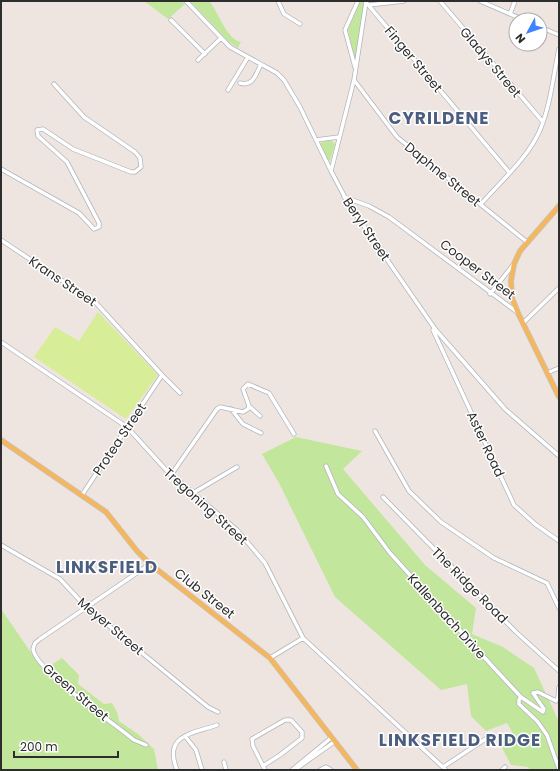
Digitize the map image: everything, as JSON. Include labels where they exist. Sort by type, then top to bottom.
[{"type":"main road","points":[[518,313],[512,298],[511,285],[514,264],[527,242],[559,206]]},
{"type":"main road","name":"Cooper Street","points":[[518,313],[559,397]]},
{"type":"main road","name":"Club Street","points":[[1,440],[106,512],[137,551],[150,564],[270,658],[358,770]]},
{"type":"street","name":"Beryl Street","points":[[186,1],[232,49],[277,73],[284,80],[300,107],[330,171],[344,196],[434,329],[505,409],[559,456]]},
{"type":"street","points":[[278,1],[284,14],[300,24]]},
{"type":"street","points":[[356,70],[345,30],[358,1]]},
{"type":"street","points":[[330,171],[354,80],[367,3],[404,1]]},
{"type":"street","name":"Gladys Street","points":[[440,1],[543,122]]},
{"type":"street","points":[[480,1],[508,13]]},
{"type":"street","points":[[511,12],[515,1]]},
{"type":"street","name":"Finger Street","points":[[367,3],[509,172]]},
{"type":"street","points":[[171,20],[205,54]]},
{"type":"street","points":[[548,30],[559,35]]},
{"type":"street","points":[[198,60],[221,38]]},
{"type":"street","points":[[481,204],[530,147],[543,122],[559,49]]},
{"type":"street","points":[[228,90],[248,58]]},
{"type":"street","points":[[240,83],[250,83],[261,64]]},
{"type":"street","name":"Daphne Street","points":[[354,80],[397,137],[527,242]]},
{"type":"street","points":[[1,169],[79,213],[94,230],[99,227],[99,223],[71,169],[59,153],[37,135],[37,130],[41,128],[73,149],[131,172],[135,172],[141,167],[140,158],[135,152],[84,117],[54,84]]},
{"type":"street","points":[[316,140],[339,137]]},
{"type":"street","name":"Cooper Street","points":[[344,196],[369,206],[389,217],[490,294],[518,313]]},
{"type":"street","name":"Krans Street","points":[[1,240],[96,303],[180,393]]},
{"type":"street","points":[[490,294],[514,264]]},
{"type":"street","points":[[523,323],[559,288]]},
{"type":"street","name":"Aster Road","points":[[434,329],[514,505],[535,524],[559,541]]},
{"type":"street","name":"Tregoning Street","points":[[1,342],[127,427],[172,475],[237,530],[262,560],[303,638],[445,769]]},
{"type":"street","points":[[547,373],[559,368]]},
{"type":"street","name":"Protea Street","points":[[82,495],[162,375]]},
{"type":"street","points":[[260,416],[250,406],[243,389],[247,385],[250,384],[270,394],[294,434]]},
{"type":"street","points":[[172,475],[216,409],[220,407],[243,412],[250,406]]},
{"type":"street","points":[[231,409],[244,424],[260,433]]},
{"type":"street","points":[[375,431],[408,491],[441,522],[494,558],[507,566],[544,581],[550,587],[559,608]]},
{"type":"street","points":[[193,493],[237,466]]},
{"type":"street","name":"Kallenbach Drive","points":[[326,466],[338,494],[363,517],[387,550],[521,697],[519,704],[537,721],[550,739],[559,769]]},
{"type":"street","name":"The Ridge Road","points":[[383,497],[516,632],[559,671]]},
{"type":"street","name":"Meyer Street","points":[[1,545],[60,579],[86,607],[208,707],[218,712]]},
{"type":"street","points":[[86,607],[150,564]]},
{"type":"street","name":"Green Street","points":[[86,607],[36,642],[33,647],[36,655],[55,678],[134,740],[146,745]]},
{"type":"street","points":[[270,658],[303,638]]},
{"type":"street","points":[[521,697],[543,712],[544,708],[533,692],[538,692],[556,701],[558,698],[559,687]]},
{"type":"street","points":[[263,766],[302,738],[302,732],[292,720],[285,720],[252,739],[253,746],[263,766],[265,770]]},
{"type":"street","points":[[177,770],[172,759],[172,751],[176,742],[185,736],[217,725]]},
{"type":"street","points":[[185,736],[196,750],[202,770]]},
{"type":"street","points":[[445,769],[487,738]]},
{"type":"street","points":[[292,770],[333,740]]},
{"type":"street","points":[[295,770],[333,740]]},
{"type":"street","points":[[224,762],[226,770]]},
{"type":"street","points":[[320,770],[326,767],[331,770]]},
{"type":"green space","points":[[144,1],[182,1],[185,4],[168,19]]},
{"type":"green space","points":[[190,1],[209,1],[227,31],[236,40],[241,42],[238,48],[229,42]]},
{"type":"green space","points":[[360,1],[363,1],[364,6],[356,57],[354,56],[348,30]]},
{"type":"green space","points":[[331,140],[335,144],[330,161],[327,159],[320,143]]},
{"type":"green space","points":[[98,312],[158,375],[126,419],[34,357],[55,327],[79,341]]},
{"type":"green space","points":[[296,437],[362,451],[343,469],[425,565],[476,608],[472,634],[503,647],[534,668],[559,722],[559,770],[530,770],[528,767],[511,765],[500,744],[512,732],[507,723],[486,731],[471,716],[467,684],[441,690],[335,597],[279,483],[262,454]]},
{"type":"green space","points":[[1,609],[43,670],[62,658],[79,675],[78,684],[104,704],[112,703],[117,712],[119,721],[138,734],[154,749],[158,770],[1,770]]},
{"type":"district","name":"CYRILDENE","points":[[439,118]]},
{"type":"district","name":"LINKSFIELD","points":[[107,567]]},
{"type":"district","name":"LINKSFIELD RIDGE","points":[[460,740]]}]
